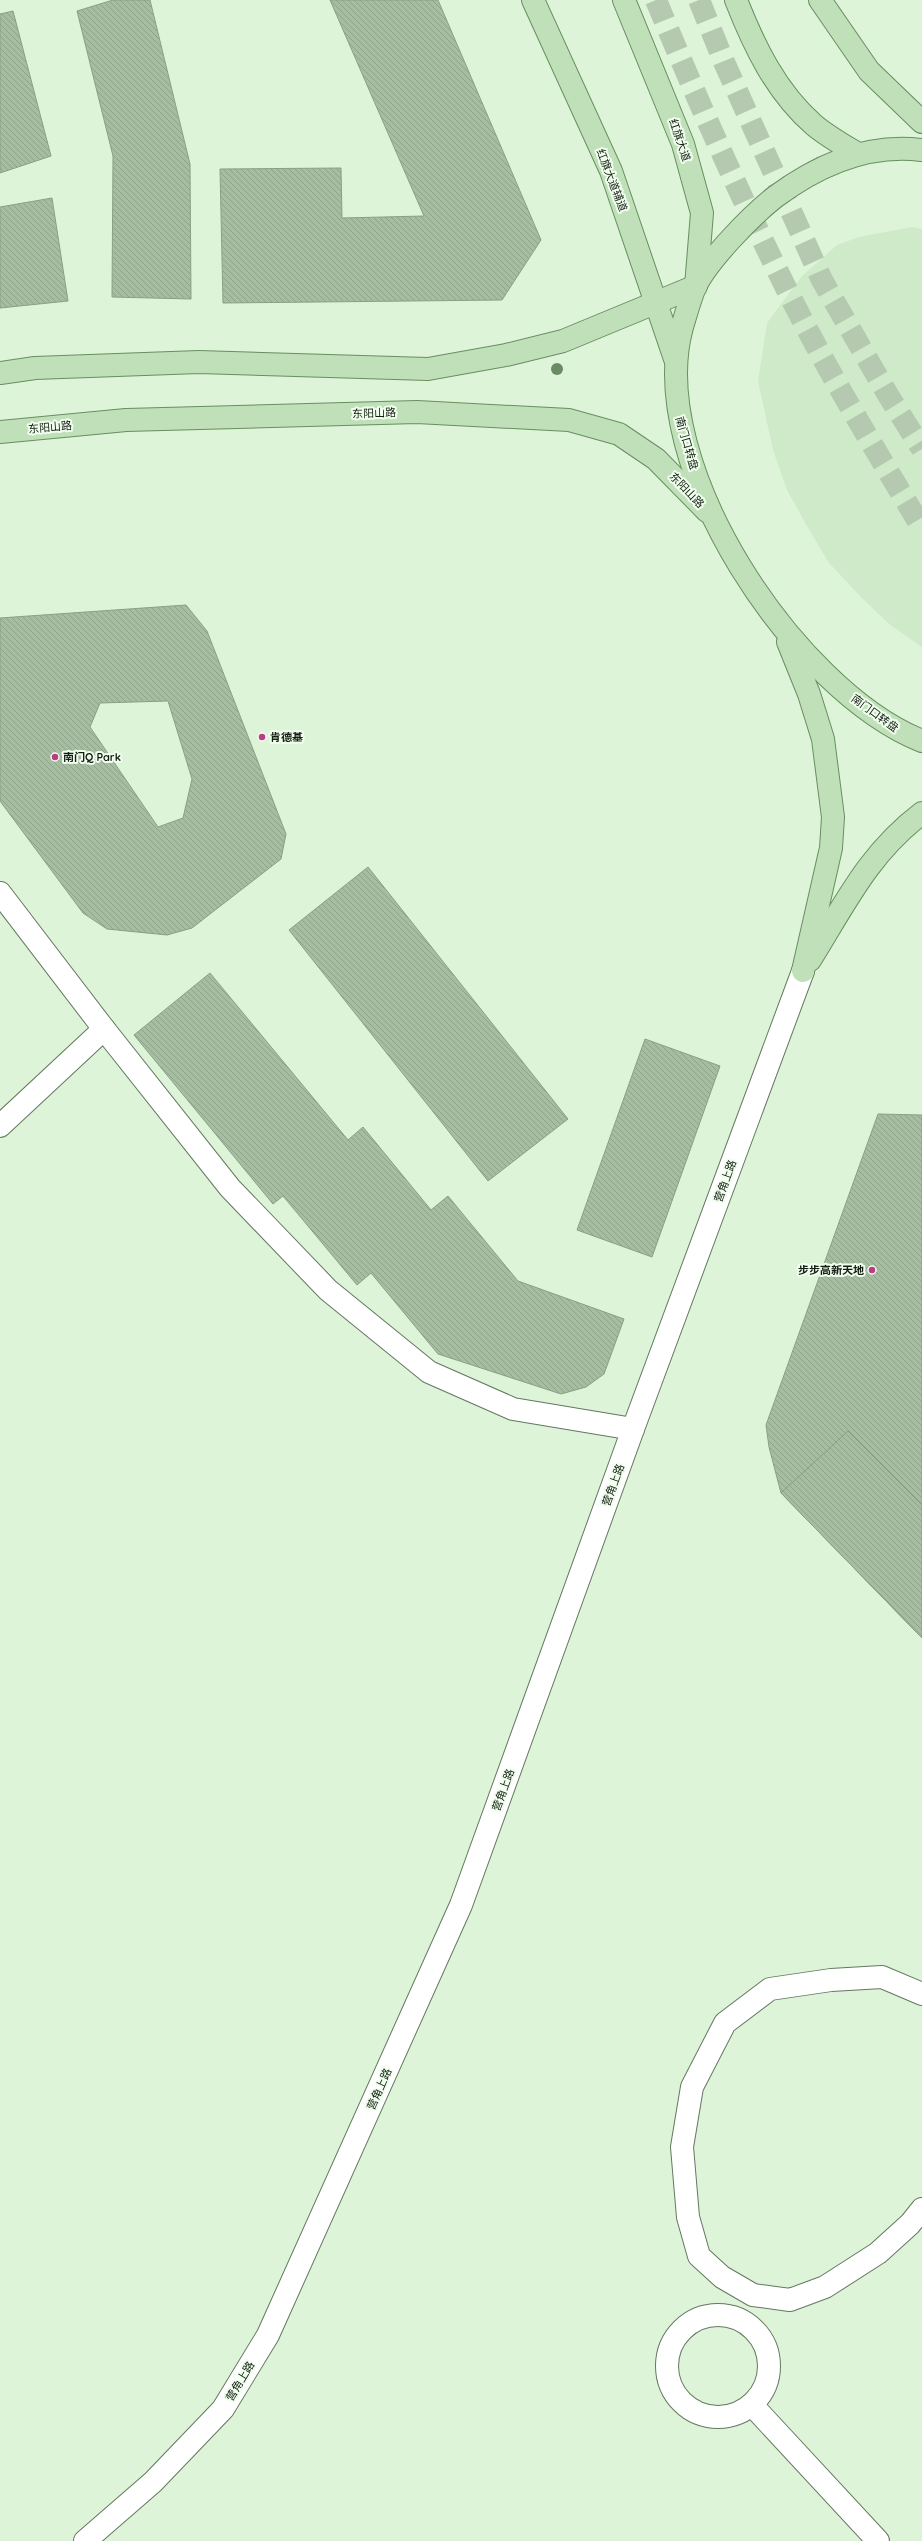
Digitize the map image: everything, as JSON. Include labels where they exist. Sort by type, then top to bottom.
[{"type":"main road","name":"红旗大道辅道","points":[[534,0],[611,171],[677,365]]},
{"type":"main road","name":"红旗大道","points":[[624,0],[683,144],[702,213],[696,286]]},
{"type":"main road","points":[[736,0],[763,60],[783,94],[815,126],[858,154]]},
{"type":"main road","points":[[820,0],[869,71],[922,122]]},
{"type":"main road","name":"南门口转盘","points":[[912,737],[870,712],[844,691],[815,664],[782,628],[756,593],[714,518],[682,431],[676,397],[677,365],[682,329],[696,286],[717,256],[764,206],[815,171],[858,154],[899,148],[922,150]]},
{"type":"main road","points":[[0,373],[35,368],[199,362],[428,369],[506,355],[563,341],[696,286]]},
{"type":"main road","name":"东阳山路","points":[[0,432],[126,420],[417,412],[569,420],[619,434],[650,455],[714,518]]},
{"type":"main road","points":[[782,628],[809,694],[823,739],[833,817],[831,848],[803,971]]},
{"type":"main road","points":[[912,737],[922,751]]},
{"type":"main road","points":[[803,971],[861,875],[882,848],[922,813]]},
{"type":"street","points":[[0,893],[104,1029],[230,1188],[328,1290],[429,1372],[513,1409],[633,1430]]},
{"type":"street","name":"营角上路","points":[[85,2541],[153,2482],[223,2409],[268,2335],[461,1905],[633,1430],[803,971]]},
{"type":"street","points":[[0,1126],[104,1029]]},
{"type":"street","points":[[922,1994],[882,1977],[831,1980],[770,1989],[725,2023],[692,2086],[682,2148],[688,2217],[699,2256],[722,2277],[753,2295],[790,2300],[825,2287],[878,2253],[910,2224],[922,2209]]},
{"type":"street","points":[[731,2316],[734,2284]]},
{"type":"street","points":[[715,2314],[731,2316],[746,2322],[758,2333],[766,2347],[770,2362],[769,2378],[762,2393],[752,2405],[739,2413],[723,2417],[708,2416],[692,2410],[677,2396],[671,2386],[667,2370],[668,2354],[674,2338],[685,2326],[699,2318],[715,2314]]},
{"type":"street","points":[[752,2405],[878,2541]]},
{"type":"shaded area","points":[[912,227],[922,229],[922,647],[889,624],[829,563],[787,490],[773,450],[758,381],[767,323],[802,276],[837,245],[859,237]]},
{"type":"building","points":[[113,0],[150,0],[190,164],[191,299],[112,297],[113,156],[77,11]]},
{"type":"building","points":[[330,0],[438,0],[541,240],[502,300],[223,303],[220,169],[341,168],[342,218],[424,216]]},
{"type":"building","points":[[13,11],[51,156],[0,173],[0,14]]},
{"type":"building","points":[[52,198],[68,301],[0,308],[0,207]]},
{"type":"building","name":"南门Q Park","points":[[186,605],[207,631],[286,834],[281,859],[192,928],[167,935],[107,929],[83,913],[0,801],[0,618]],"holes":[[[168,701],[192,779],[183,818],[158,827],[90,727],[100,703]]]},
{"type":"building","points":[[368,867],[568,1119],[488,1181],[289,930]]},
{"type":"building","points":[[210,973],[348,1140],[363,1127],[431,1210],[448,1196],[518,1281],[624,1319],[604,1374],[586,1387],[561,1394],[438,1354],[371,1273],[357,1285],[283,1196],[273,1204],[134,1035]]},
{"type":"building","points":[[645,1039],[720,1066],[652,1257],[577,1230]]},
{"type":"building","name":"步步高新天地","points":[[878,1114],[922,1115],[922,1638],[781,1493],[769,1447],[766,1425]]},
{"type":"building","points":[[848,1431],[922,1505],[922,1638],[781,1493]]},
{"type":"tunnel","points":[[656,0],[687,75],[720,148],[804,324],[870,441],[922,528]]},
{"type":"tunnel","points":[[699,0],[724,62],[822,280],[888,395],[922,449]]},
{"type":"place","name":"肯德基","points":[[262,737]]},
{"type":"place","name":"南门Q Park","points":[[55,757]]},
{"type":"place","name":"步步高新天地","points":[[872,1270]]}]
